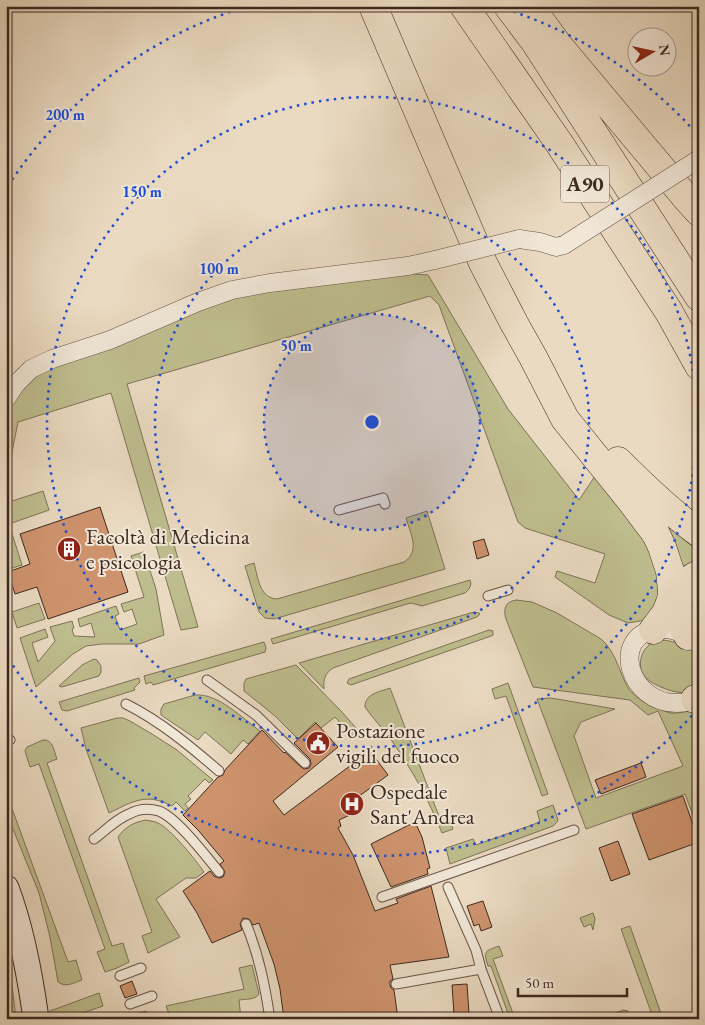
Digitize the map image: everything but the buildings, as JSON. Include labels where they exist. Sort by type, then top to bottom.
[{"type":"highway","points":[[373,6],[483,263],[514,323],[566,419],[632,502],[656,534],[662,547],[670,571],[672,591],[666,614],[653,630]]},
{"type":"highway","name":"A90","points":[[464,6],[559,143],[669,312],[699,366]]},
{"type":"highway","name":"A90","points":[[508,6],[535,42],[699,297]]},
{"type":"highway","points":[[530,6],[559,46],[699,212]]},
{"type":"highway","points":[[533,357],[596,439],[637,480],[699,533]]},
{"type":"highway","points":[[694,641],[683,629],[678,611],[684,585],[699,574]]},
{"type":"street","points":[[6,399],[16,384],[31,369],[52,358],[110,340],[198,302],[232,290],[270,283],[408,266],[519,239],[540,242],[556,247],[564,245],[699,159]]},
{"type":"street","points":[[694,641],[672,630],[663,628],[653,630],[638,637],[632,644],[630,661],[634,677],[645,692],[654,698],[663,702],[680,703],[697,699]]},
{"type":"street","points":[[6,888],[14,909],[29,974],[36,1019]]},
{"type":"lane","points":[[339,510],[383,498],[385,504]]},
{"type":"lane","points":[[488,596],[508,590]]},
{"type":"lane","points":[[207,680],[256,715],[305,763]]},
{"type":"lane","points":[[126,704],[142,712],[192,748],[219,771]]},
{"type":"lane","points":[[94,839],[129,813],[140,810],[155,810],[166,814],[190,838],[219,872]]},
{"type":"lane","points":[[382,897],[574,830]]},
{"type":"lane","points":[[448,887],[476,950],[481,969],[500,1019]]},
{"type":"lane","points":[[246,924],[262,973],[270,1019]]},
{"type":"lane","points":[[120,976],[141,968]]},
{"type":"lane","points":[[396,984],[481,969]]},
{"type":"lane","points":[[130,1004],[152,996]]},
{"type":"shaded area","points":[[402,273],[428,275],[508,409],[579,500],[597,473],[638,523],[658,565],[661,600],[646,620],[628,623],[609,615],[555,577],[557,571],[595,583],[605,554],[525,528],[518,522],[439,305],[430,296],[127,384],[198,627],[181,630],[111,393],[18,422],[6,482],[6,409],[13,396],[40,367],[237,294]]},
{"type":"shaded area","points":[[43,491],[49,510],[9,524],[22,565],[6,570],[6,503]]},
{"type":"shaded area","points":[[646,506],[688,543],[699,550],[699,564],[684,574]]},
{"type":"shaded area","points":[[427,511],[445,569],[274,619],[265,618],[259,612],[245,566],[254,563],[263,591],[271,598],[277,599],[404,562],[412,553],[413,547],[412,536],[406,518]]},
{"type":"shaded area","points":[[144,552],[156,589],[164,635],[139,644],[86,646],[73,654],[36,687],[20,638],[45,629],[48,637],[32,643],[38,662],[55,641],[50,627],[72,621],[74,636],[95,637],[91,623],[80,627],[78,619],[116,606],[119,614],[115,616],[120,630],[137,624],[132,609],[124,612],[121,604],[144,597],[131,556]]},
{"type":"shaded area","points":[[470,580],[471,584],[465,593],[422,606],[411,603],[407,604],[273,644],[271,639]]},
{"type":"shaded area","points":[[699,580],[699,629],[695,626],[687,590]]},
{"type":"shaded area","points":[[516,600],[532,602],[557,613],[601,639],[613,654],[629,689],[645,703],[671,713],[699,710],[699,831],[685,794],[586,829],[537,699],[551,698],[615,709],[581,722],[574,736],[596,798],[683,766],[658,711],[648,715],[630,700],[533,687],[505,615],[507,604]]},
{"type":"shaded area","points":[[39,603],[45,619],[17,628],[12,612]]},
{"type":"shaded area","points":[[474,612],[480,614],[477,617],[333,668],[325,677],[324,689],[299,663]]},
{"type":"shaded area","points":[[489,630],[493,631],[493,635],[351,685],[347,683],[349,679]]},
{"type":"shaded area","points":[[661,640],[683,645],[694,651],[697,655],[699,659],[699,684],[695,688],[682,693],[671,691],[654,684],[643,674],[640,664],[645,649],[649,645]]},
{"type":"shaded area","points":[[264,642],[265,652],[153,685],[151,682],[146,684],[144,676]]},
{"type":"shaded area","points":[[94,659],[101,666],[99,676],[62,687],[59,686],[82,665]]},
{"type":"shaded area","points":[[296,665],[357,729],[352,736],[335,717],[321,728],[315,722],[298,739],[275,716],[244,691],[246,679]]},
{"type":"shaded area","points":[[139,678],[140,682],[134,688],[135,690],[67,711],[62,710],[59,702]]},
{"type":"shaded area","points":[[508,683],[548,794],[542,796],[506,696],[495,699],[492,689]]},
{"type":"shaded area","points":[[390,688],[442,824],[450,821],[453,829],[442,833],[426,797],[406,763],[389,737],[365,707],[370,696]]},
{"type":"shaded area","points":[[195,695],[204,695],[221,702],[260,731],[248,744],[243,740],[231,754],[205,732],[198,740],[161,715],[161,709],[164,704]]},
{"type":"shaded area","points":[[117,718],[130,721],[177,750],[213,780],[209,783],[205,779],[188,796],[191,799],[185,804],[188,808],[185,811],[176,802],[172,806],[147,799],[132,802],[109,813],[86,749],[81,728]]},
{"type":"shaded area","points":[[43,740],[49,741],[54,749],[57,759],[47,763],[112,946],[123,943],[129,962],[105,972],[97,952],[105,949],[39,764],[30,767],[25,751],[27,747]]},
{"type":"shaded area","points":[[6,792],[68,962],[76,960],[82,980],[73,984],[67,985],[58,982],[50,937],[39,893],[6,812]]},
{"type":"shaded area","points":[[553,805],[558,820],[553,826],[450,864],[446,848],[473,839],[476,845],[540,822],[537,811]]},
{"type":"shaded area","points":[[146,820],[154,821],[169,831],[189,852],[204,872],[196,878],[186,878],[156,899],[180,937],[148,953],[142,936],[152,932],[118,837],[130,826]]},
{"type":"shaded area","points":[[593,913],[595,919],[593,930],[591,924],[584,927],[580,918]]},
{"type":"shaded area","points":[[630,926],[663,1019],[651,1019],[651,1012],[621,929]]},
{"type":"shaded area","points":[[499,946],[503,956],[493,959],[515,1019],[510,1019],[491,966],[488,966],[486,961],[486,952]]},
{"type":"shaded area","points":[[6,948],[8,951],[16,1019],[6,1019]]},
{"type":"shaded area","points":[[252,965],[259,994],[253,998],[239,1000],[241,1019],[171,1019],[166,1006],[244,989],[239,968]]},
{"type":"shaded area","points":[[99,993],[103,1006],[65,1019],[49,1019],[48,1014],[50,1011]]},
{"type":"shaded area","points":[[623,1010],[628,1011],[628,1019],[615,1019],[613,1014]]},
{"type":"shaded area","points":[[146,1011],[149,1019],[124,1019],[124,1017]]},
{"type":"place","name":"Facoltà di Medicina e psicologia","points":[[69,549]]},
{"type":"place","name":"Postazione vigili del fuoco","points":[[318,743]]},
{"type":"place","name":"Ospedale Sant'Andrea","points":[[352,804]]}]
